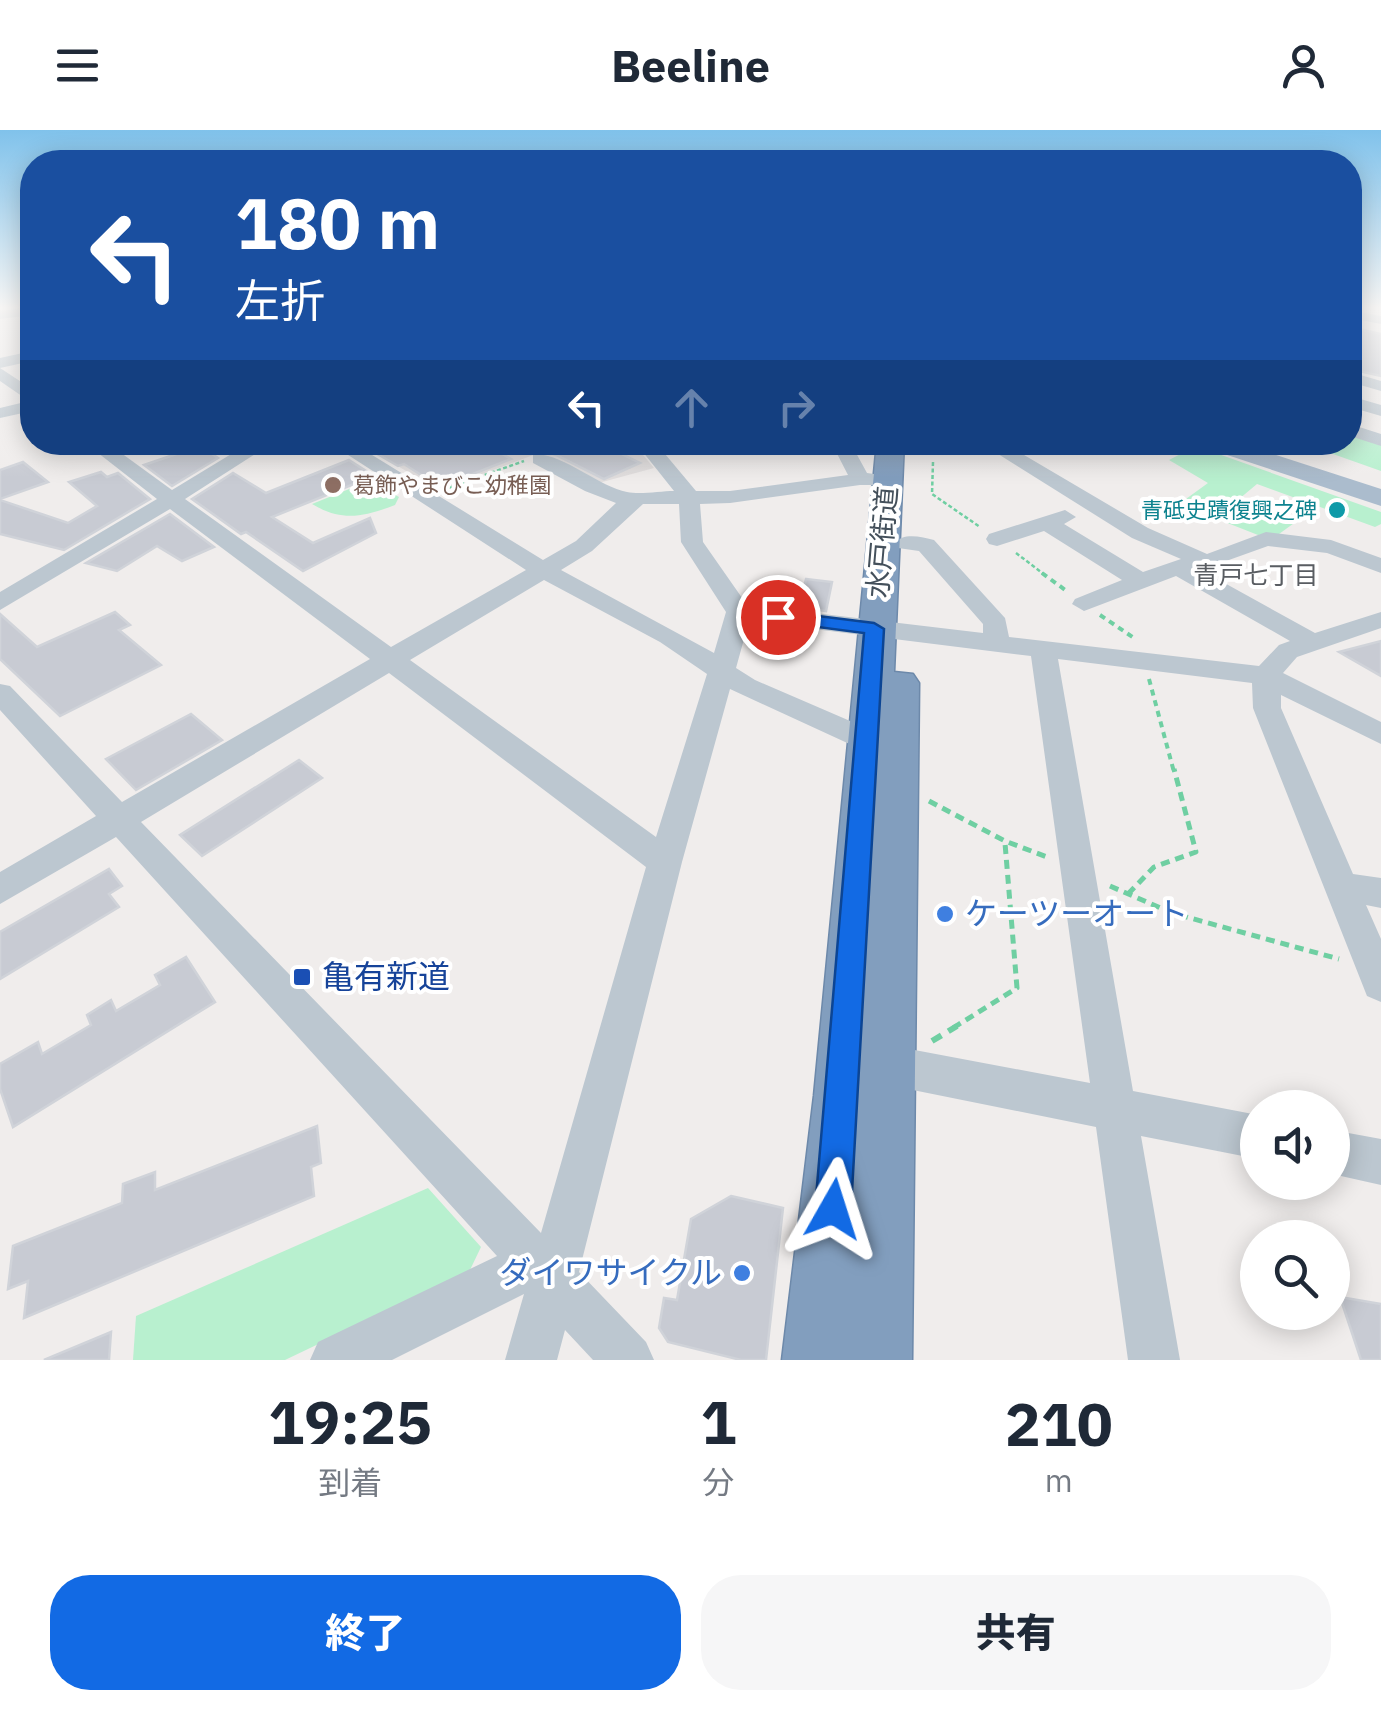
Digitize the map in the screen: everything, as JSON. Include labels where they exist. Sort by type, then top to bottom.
[{"type":"highway","name":"水戸街道","points":[[819,1360],[844,1096],[867,740],[906,543],[892,458]]},
{"type":"highway","name":"水戸街道","points":[[875,1360],[888,1065],[887,630],[892,458]]},
{"type":"main road","points":[[1250,455],[1381,497]]},
{"type":"main road","points":[[1278,455],[1381,497]]},
{"type":"main road","points":[[1285,455],[1381,485]]},
{"type":"street","points":[[111,455],[665,862]]},
{"type":"street","points":[[0,603],[244,455]]},
{"type":"street","points":[[358,455],[540,570],[654,628],[722,672],[783,706],[867,740]]},
{"type":"street","points":[[655,455],[689,496],[692,542],[739,612],[1266,676],[1380,734]]},
{"type":"street","points":[[1013,455],[1140,533],[1206,562]]},
{"type":"street","points":[[542,456],[592,487],[631,501]]},
{"type":"street","points":[[0,890],[584,546],[631,501],[650,496],[730,497],[892,458]]},
{"type":"street","points":[[997,539],[1096,507]]},
{"type":"street","points":[[1047,523],[1140,581]]},
{"type":"street","points":[[1084,604],[1178,567],[1206,562],[1266,540],[1287,539],[1331,547],[1381,566]]},
{"type":"street","points":[[906,543],[926,546],[938,558],[996,624],[996,644]]},
{"type":"street","points":[[1178,567],[1309,641]]},
{"type":"street","points":[[531,1360],[544,1269],[739,612]]},
{"type":"street","points":[[1378,977],[1267,708],[1266,676],[1288,651],[1381,620]]},
{"type":"street","points":[[1043,650],[1154,1360]]},
{"type":"street","points":[[0,692],[628,1360]]},
{"type":"street","points":[[1339,886],[1381,892]]},
{"type":"street","points":[[888,1065],[1240,1133]]},
{"type":"street","points":[[1350,1156],[1381,1162]]},
{"type":"street","points":[[336,1360],[544,1269]]},
{"type":"path","points":[[425,496],[542,456]]},
{"type":"path","points":[[916,796],[1005,841],[1172,913],[1378,977]]},
{"type":"path","points":[[888,1065],[1016,988],[1005,841]]},
{"type":"shaded area","points":[[379,455],[533,455],[439,490]]},
{"type":"shaded area","points":[[538,455],[643,455],[654,468],[595,484]]},
{"type":"green space","points":[[1362,438],[1381,444],[1381,471],[1336,455],[1362,455]]},
{"type":"green space","points":[[1179,455],[1221,455],[1381,512],[1381,524],[1375,527],[1257,484],[1239,499],[1297,521],[1279,534],[1258,535],[1179,504],[1208,483],[1169,460]]},
{"type":"green space","points":[[369,481],[399,497],[395,505],[353,516],[312,504]]},
{"type":"green space","points":[[428,1188],[481,1247],[469,1272],[285,1360],[133,1360],[136,1316]]},
{"type":"building","points":[[1362,363],[1381,363],[1381,376],[1362,372]]},
{"type":"building","points":[[173,455],[218,458],[172,486],[144,465]]},
{"type":"building","points":[[379,455],[504,455],[511,459],[440,487],[404,464],[398,466]]},
{"type":"building","points":[[556,455],[624,455],[640,463],[604,479]]},
{"type":"building","points":[[349,460],[374,476],[272,517],[313,543],[370,518],[376,533],[303,571],[192,499],[233,473],[266,493]]},
{"type":"building","points":[[23,462],[48,482],[0,499],[0,470]]},
{"type":"building","points":[[101,472],[107,477],[118,473],[150,499],[64,550],[0,534],[0,500],[68,523],[97,506],[69,482]]},
{"type":"building","points":[[170,514],[214,547],[182,561],[157,546],[117,571],[86,563]]},
{"type":"building","points":[[806,579],[832,582],[826,611],[799,607]]},
{"type":"building","points":[[115,612],[130,625],[119,630],[161,665],[60,716],[0,659],[0,614],[37,647]]},
{"type":"building","points":[[1381,641],[1381,676],[1339,652]]},
{"type":"building","points":[[191,714],[222,740],[136,790],[106,759]]},
{"type":"building","points":[[299,760],[322,778],[202,856],[180,835]]},
{"type":"building","points":[[109,869],[122,886],[109,894],[119,907],[0,979],[0,932]]},
{"type":"building","points":[[186,957],[215,1002],[13,1127],[0,1089],[0,1064],[38,1042],[42,1054],[91,1025],[87,1015],[111,1000],[116,1011],[160,985],[155,975]]},
{"type":"building","points":[[317,1126],[321,1163],[311,1167],[314,1196],[24,1318],[28,1281],[8,1289],[13,1246],[122,1203],[123,1184],[155,1172],[155,1190]]},
{"type":"building","points":[[731,1196],[783,1208],[766,1360],[741,1360],[668,1342],[659,1328],[664,1298],[677,1300],[691,1219]]},
{"type":"building","points":[[1350,1299],[1381,1304],[1381,1360],[1361,1360],[1350,1327]]},
{"type":"building","points":[[111,1332],[109,1360],[44,1360]]},
{"type":"place","name":"葛飾やまびこ幼稚園","points":[[333,485]]},
{"type":"place","name":"青砥史蹟復興之碑","points":[[1337,510]]},
{"type":"place","name":"ケーツーオート","points":[[945,914]]},
{"type":"place","name":"亀有新道","points":[[302,977]]},
{"type":"place","name":"ダイワサイクル","points":[[742,1273]]},
{"type":"district","name":"青戸七丁目","points":[[1256,575]]},
{"type":"route","points":[[778,617],[874,629],[844,1096],[833,1209]]}]
